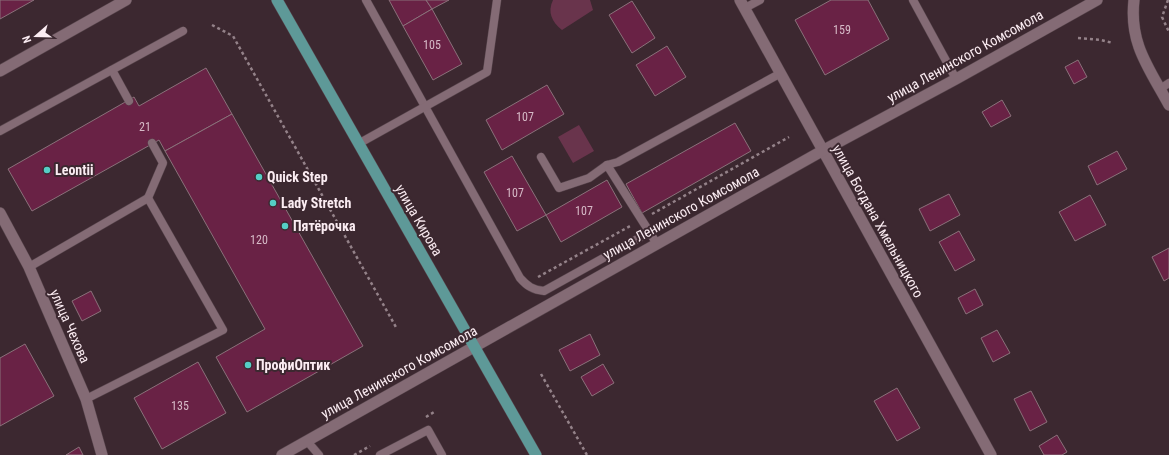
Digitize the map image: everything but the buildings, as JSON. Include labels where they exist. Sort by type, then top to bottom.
[{"type":"main road","name":"улица Кирова","points":[[277,0],[536,455]]},
{"type":"street","points":[[0,71],[126,0]]},
{"type":"street","name":"улица Ленинского Комсомола","points":[[282,455],[822,151],[956,79],[1097,0]]},
{"type":"street","points":[[1134,0],[1134,32],[1144,59],[1165,86],[1169,105]]},
{"type":"street","name":"улица Богдана Хмельницкого","points":[[742,4],[991,455]]},
{"type":"street","name":"улица Чехова","points":[[0,213],[28,267],[86,399],[102,455]]},
{"type":"lane","points":[[366,0],[520,278],[526,285],[536,290],[544,291],[650,232]]},
{"type":"lane","points":[[358,144],[487,72],[497,0]]},
{"type":"lane","points":[[742,4],[760,0]]},
{"type":"lane","points":[[913,0],[956,79]]},
{"type":"lane","points":[[0,131],[184,31]]},
{"type":"lane","points":[[112,70],[128,101]]},
{"type":"lane","points":[[541,157],[559,188],[589,178],[607,166],[618,162],[781,73]]},
{"type":"lane","points":[[28,267],[148,198],[163,162],[152,143]]},
{"type":"lane","points":[[607,166],[657,244]]},
{"type":"lane","points":[[86,399],[223,330],[148,198]]},
{"type":"lane","points":[[380,455],[428,430],[442,455]]},
{"type":"lane","points":[[307,441],[318,455]]},
{"type":"path","points":[[1168,0],[1162,17],[1169,32]]},
{"type":"path","points":[[212,25],[232,36],[397,329]]},
{"type":"path","points":[[1078,38],[1101,40],[1113,43]]},
{"type":"path","points":[[541,374],[587,455]]},
{"type":"shaded area","points":[[553,0],[590,0],[593,10],[562,30],[553,20],[550,9]]},
{"type":"shaded area","points":[[579,125],[594,151],[573,163],[558,137]]},
{"type":"place","name":"Leontii","points":[[47,170]]},
{"type":"place","name":"Quick Step","points":[[259,177]]},
{"type":"place","name":"Lady Stretch","points":[[273,203]]},
{"type":"place","name":"Пятёрочка","points":[[285,226]]},
{"type":"place","name":"ПрофиОптик","points":[[248,365]]}]
